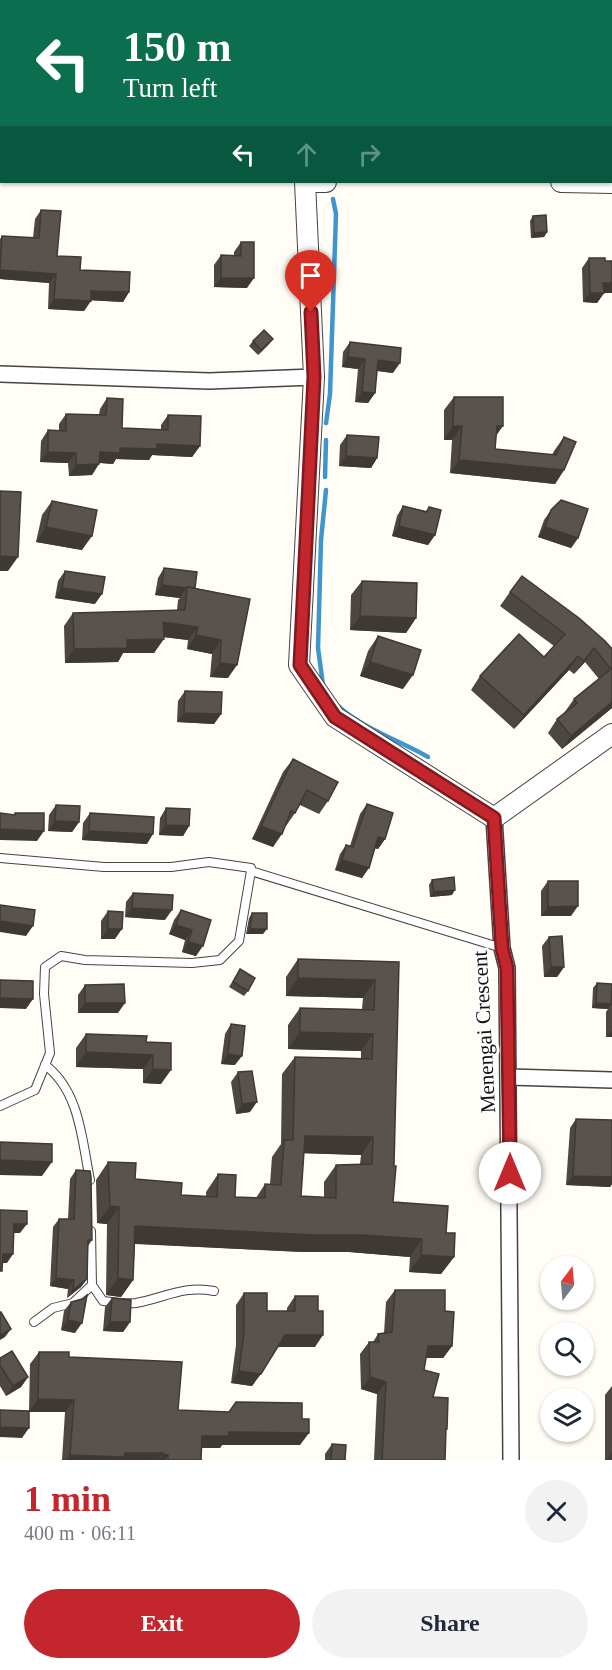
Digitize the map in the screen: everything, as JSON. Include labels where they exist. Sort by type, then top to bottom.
[{"type":"street","points":[[305,183],[314,377],[300,665],[335,717],[494,818],[612,734]]},
{"type":"street","points":[[0,374],[209,381],[314,377]]},
{"type":"street","name":"Menengai Crescent","points":[[494,818],[502,948],[507,968],[511,1460]]},
{"type":"street","points":[[509,1077],[612,1080]]},
{"type":"lane","points":[[0,858],[104,867],[171,867],[209,862],[251,868],[251,871],[502,948]]},
{"type":"lane","points":[[0,1106],[35,1090],[50,1053],[44,993],[45,967],[61,956],[85,960],[192,963],[220,960],[239,941],[251,871]]},
{"type":"lane","points":[[45,1065],[58,1074],[69,1092],[78,1121],[91,1185]]},
{"type":"lane","points":[[91,1218],[92,1285],[103,1301],[134,1303],[163,1294],[197,1288],[214,1291]]},
{"type":"lane","points":[[34,1322],[53,1308],[73,1303],[92,1285]]},
{"type":"building","points":[[41,210],[61,211],[57,256],[81,257],[80,270],[130,272],[129,292],[91,291],[91,301],[54,299],[56,274],[0,270],[2,236],[39,238]]},
{"type":"building","points":[[546,215],[547,232],[534,233],[533,216]]},
{"type":"building","points":[[241,242],[254,242],[254,278],[221,278],[221,255],[241,256]]},
{"type":"building","points":[[589,258],[605,258],[605,261],[612,261],[612,283],[603,283],[604,293],[590,293]]},
{"type":"building","points":[[264,330],[273,339],[261,350],[253,341]]},
{"type":"building","points":[[350,342],[401,348],[400,363],[378,360],[375,393],[362,392],[365,359],[348,357]]},
{"type":"building","points":[[454,397],[503,397],[503,426],[497,426],[495,449],[556,455],[564,437],[576,442],[564,470],[459,460],[462,426],[453,426]]},
{"type":"building","points":[[107,398],[123,399],[122,428],[168,430],[168,415],[201,416],[200,446],[157,444],[157,449],[120,448],[120,453],[100,452],[99,464],[76,465],[76,453],[48,452],[48,430],[66,431],[66,414],[106,415]]},
{"type":"building","points":[[347,435],[379,437],[377,458],[346,456]]},
{"type":"building","points":[[0,491],[21,492],[18,557],[0,556]]},
{"type":"building","points":[[561,500],[588,509],[578,538],[545,527],[551,510]]},
{"type":"building","points":[[52,501],[97,510],[92,536],[46,527]]},
{"type":"building","points":[[403,506],[427,512],[429,507],[441,510],[435,535],[399,526]]},
{"type":"building","points":[[164,568],[197,572],[195,588],[162,585]]},
{"type":"building","points":[[65,571],[105,577],[102,594],[62,588]]},
{"type":"building","points":[[522,576],[579,618],[612,649],[612,702],[571,736],[557,719],[577,703],[574,699],[611,669],[594,648],[584,661],[578,656],[524,715],[480,676],[519,634],[544,657],[565,634],[510,592]]},
{"type":"building","points":[[362,581],[417,583],[416,618],[360,616]]},
{"type":"building","points":[[187,587],[250,599],[237,665],[220,663],[221,640],[196,635],[198,627],[163,622],[164,639],[127,640],[127,648],[74,649],[73,613],[185,610]]},
{"type":"building","points":[[378,636],[421,650],[413,675],[370,662]]},
{"type":"building","points":[[185,691],[222,692],[221,714],[184,713]]},
{"type":"building","points":[[293,759],[338,782],[328,801],[307,790],[295,813],[291,811],[282,834],[261,826]]},
{"type":"building","points":[[367,804],[393,813],[385,839],[378,837],[369,868],[342,860],[346,845],[353,847]]},
{"type":"building","points":[[56,805],[80,806],[79,822],[55,821]]},
{"type":"building","points":[[166,808],[190,809],[189,826],[166,825]]},
{"type":"building","points":[[0,813],[15,815],[15,813],[44,813],[44,831],[0,829]]},
{"type":"building","points":[[90,813],[154,817],[153,834],[89,831]]},
{"type":"building","points":[[454,877],[455,890],[434,892],[432,880]]},
{"type":"building","points":[[548,881],[578,881],[578,906],[548,907]]},
{"type":"building","points":[[133,893],[173,895],[172,910],[132,908]]},
{"type":"building","points":[[0,905],[35,910],[33,926],[0,921]]},
{"type":"building","points":[[181,910],[211,920],[203,946],[188,942],[192,930],[176,925]]},
{"type":"building","points":[[108,911],[123,912],[122,929],[108,929]]},
{"type":"building","points":[[252,913],[267,913],[267,929],[250,929]]},
{"type":"building","points":[[562,936],[564,967],[551,967],[549,937]]},
{"type":"building","points":[[298,959],[399,962],[394,1166],[396,1166],[393,1202],[448,1206],[446,1233],[455,1233],[454,1257],[421,1255],[422,1239],[135,1226],[133,1280],[118,1278],[119,1207],[110,1206],[108,1162],[136,1163],[135,1179],[182,1183],[181,1195],[217,1197],[218,1174],[236,1175],[235,1197],[265,1198],[265,1184],[281,1185],[284,1140],[293,1140],[295,1057],[372,1059],[373,1034],[300,1032],[300,1008],[374,1010],[375,980],[298,978]],"holes":[[[305,1136],[373,1137],[372,1164],[336,1165],[336,1198],[301,1196]]]},
{"type":"building","points":[[240,969],[255,978],[248,991],[233,982]]},
{"type":"building","points":[[0,980],[33,981],[33,999],[0,998]]},
{"type":"building","points":[[597,983],[612,984],[611,1004],[596,1003]]},
{"type":"building","points":[[124,984],[125,1003],[85,1003],[85,985]]},
{"type":"building","points":[[231,1024],[245,1026],[242,1056],[228,1054]]},
{"type":"building","points":[[86,1034],[147,1036],[146,1042],[171,1043],[171,1070],[153,1069],[153,1055],[86,1052]]},
{"type":"building","points":[[252,1071],[257,1102],[242,1104],[238,1072]]},
{"type":"building","points":[[576,1119],[612,1120],[612,1177],[573,1176]]},
{"type":"building","points":[[0,1142],[52,1144],[52,1162],[0,1160]]},
{"type":"building","points":[[76,1170],[90,1171],[92,1240],[88,1240],[87,1279],[73,1290],[74,1280],[56,1278],[59,1219],[74,1219]]},
{"type":"building","points":[[0,1210],[27,1211],[27,1224],[14,1224],[13,1254],[3,1254],[2,1271],[0,1271]]},
{"type":"building","points":[[395,1290],[445,1290],[445,1311],[454,1312],[452,1346],[428,1346],[424,1370],[439,1374],[433,1397],[448,1398],[445,1460],[382,1460],[386,1382],[370,1377],[369,1342],[379,1342],[378,1334],[392,1332]]},
{"type":"building","points":[[244,1293],[267,1293],[267,1311],[295,1311],[295,1296],[318,1296],[318,1311],[323,1311],[323,1335],[285,1335],[261,1374],[239,1371],[244,1332]]},
{"type":"building","points":[[87,1295],[82,1323],[68,1320],[71,1302]]},
{"type":"building","points":[[112,1298],[131,1300],[130,1322],[110,1322]]},
{"type":"building","points":[[0,1312],[11,1329],[0,1335]]},
{"type":"building","points":[[12,1351],[28,1377],[13,1386],[0,1365],[0,1358]]},
{"type":"building","points":[[39,1352],[69,1352],[69,1357],[182,1362],[178,1410],[229,1412],[236,1402],[302,1403],[302,1419],[309,1419],[309,1433],[229,1432],[228,1436],[202,1436],[201,1460],[168,1460],[168,1455],[163,1453],[125,1453],[124,1457],[70,1455],[74,1400],[38,1399]]},
{"type":"building","points":[[0,1410],[29,1411],[29,1428],[0,1427]]},
{"type":"building","points":[[332,1444],[346,1445],[345,1460],[331,1460]]},
{"type":"waterway","points":[[326,423],[330,394],[336,214],[333,199]]},
{"type":"waterway","points":[[325,477],[326,440]]},
{"type":"waterway","points":[[323,685],[318,648],[321,540],[326,490]]},
{"type":"waterway","points":[[338,706],[370,728],[428,757]]},
{"type":"route","points":[[311,312],[314,377],[300,665],[335,717],[494,818],[502,948],[507,968],[510,1173]]}]
